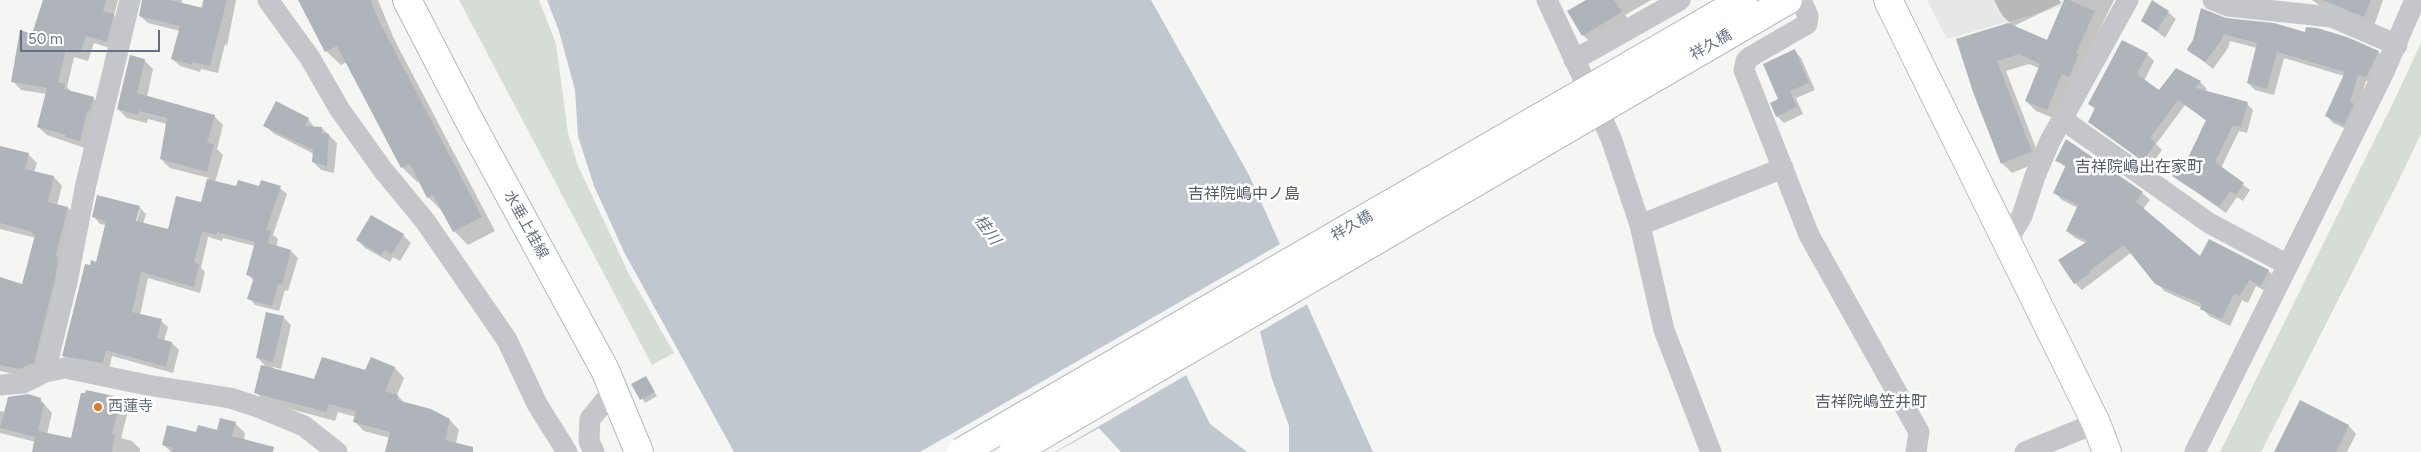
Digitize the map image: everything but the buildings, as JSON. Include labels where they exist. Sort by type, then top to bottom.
[{"type":"street","points":[[45,372],[67,282],[86,184],[130,0]]},
{"type":"street","points":[[268,0],[310,58],[340,110],[383,170],[425,221],[507,340],[537,404],[567,452]]},
{"type":"street","name":"水垂上桂線","points":[[407,0],[470,122],[605,370],[639,452]]},
{"type":"street","points":[[1547,0],[1611,138],[1640,225],[1664,330],[1711,452]]},
{"type":"street","points":[[1574,60],[1680,0]]},
{"type":"street","name":"祥久橋","points":[[961,452],[1744,0]]},
{"type":"street","name":"祥久橋","points":[[1013,452],[1788,0]]},
{"type":"street","points":[[1801,0],[1808,16],[1807,24],[1750,57],[1746,61],[1744,70],[1809,235],[1919,432],[1916,452]]},
{"type":"street","points":[[1888,0],[2096,423],[2107,452]]},
{"type":"street","points":[[2007,241],[2022,216],[2035,176],[2062,119],[2128,0]]},
{"type":"street","points":[[2213,0],[2228,6],[2332,17],[2397,45]]},
{"type":"street","points":[[2195,452],[2397,45],[2415,0]]},
{"type":"street","points":[[2062,119],[2209,223],[2288,265]]},
{"type":"street","points":[[1640,225],[1783,168]]},
{"type":"street","points":[[0,385],[23,383],[45,372],[65,368],[230,398],[304,426],[328,449]]},
{"type":"street","points":[[594,452],[590,441],[590,419],[613,391]]},
{"type":"street","points":[[2025,452],[2096,423]]},
{"type":"shaded area","points":[[459,0],[539,0],[556,44],[568,133],[578,166],[629,274],[674,353],[652,365]]},
{"type":"shaded area","points":[[1927,0],[2063,0],[2060,7],[1947,39]]},
{"type":"shaded area","points":[[2421,43],[2421,134],[2398,182],[2261,452],[2220,452],[2393,103]]},
{"type":"water","name":"桂川","points":[[547,0],[1151,0],[1249,175],[1373,452],[1289,452],[1289,426],[1272,379],[1259,328],[1185,373],[1210,424],[1247,452],[1121,452],[1099,428],[1056,452],[734,452],[624,252],[594,186],[578,136],[575,90],[559,31]]},
{"type":"pier","points":[[1282,243],[1309,303],[1055,452],[920,452]]},
{"type":"place","name":"西蓮寺","points":[[98,407]]},
{"type":"district","name":"吉祥院嶋出在家町","points":[[2139,167]]},
{"type":"district","name":"吉祥院嶋中ノ島","points":[[1244,194]]},
{"type":"district","name":"吉祥院嶋笠井町","points":[[1871,402]]}]
